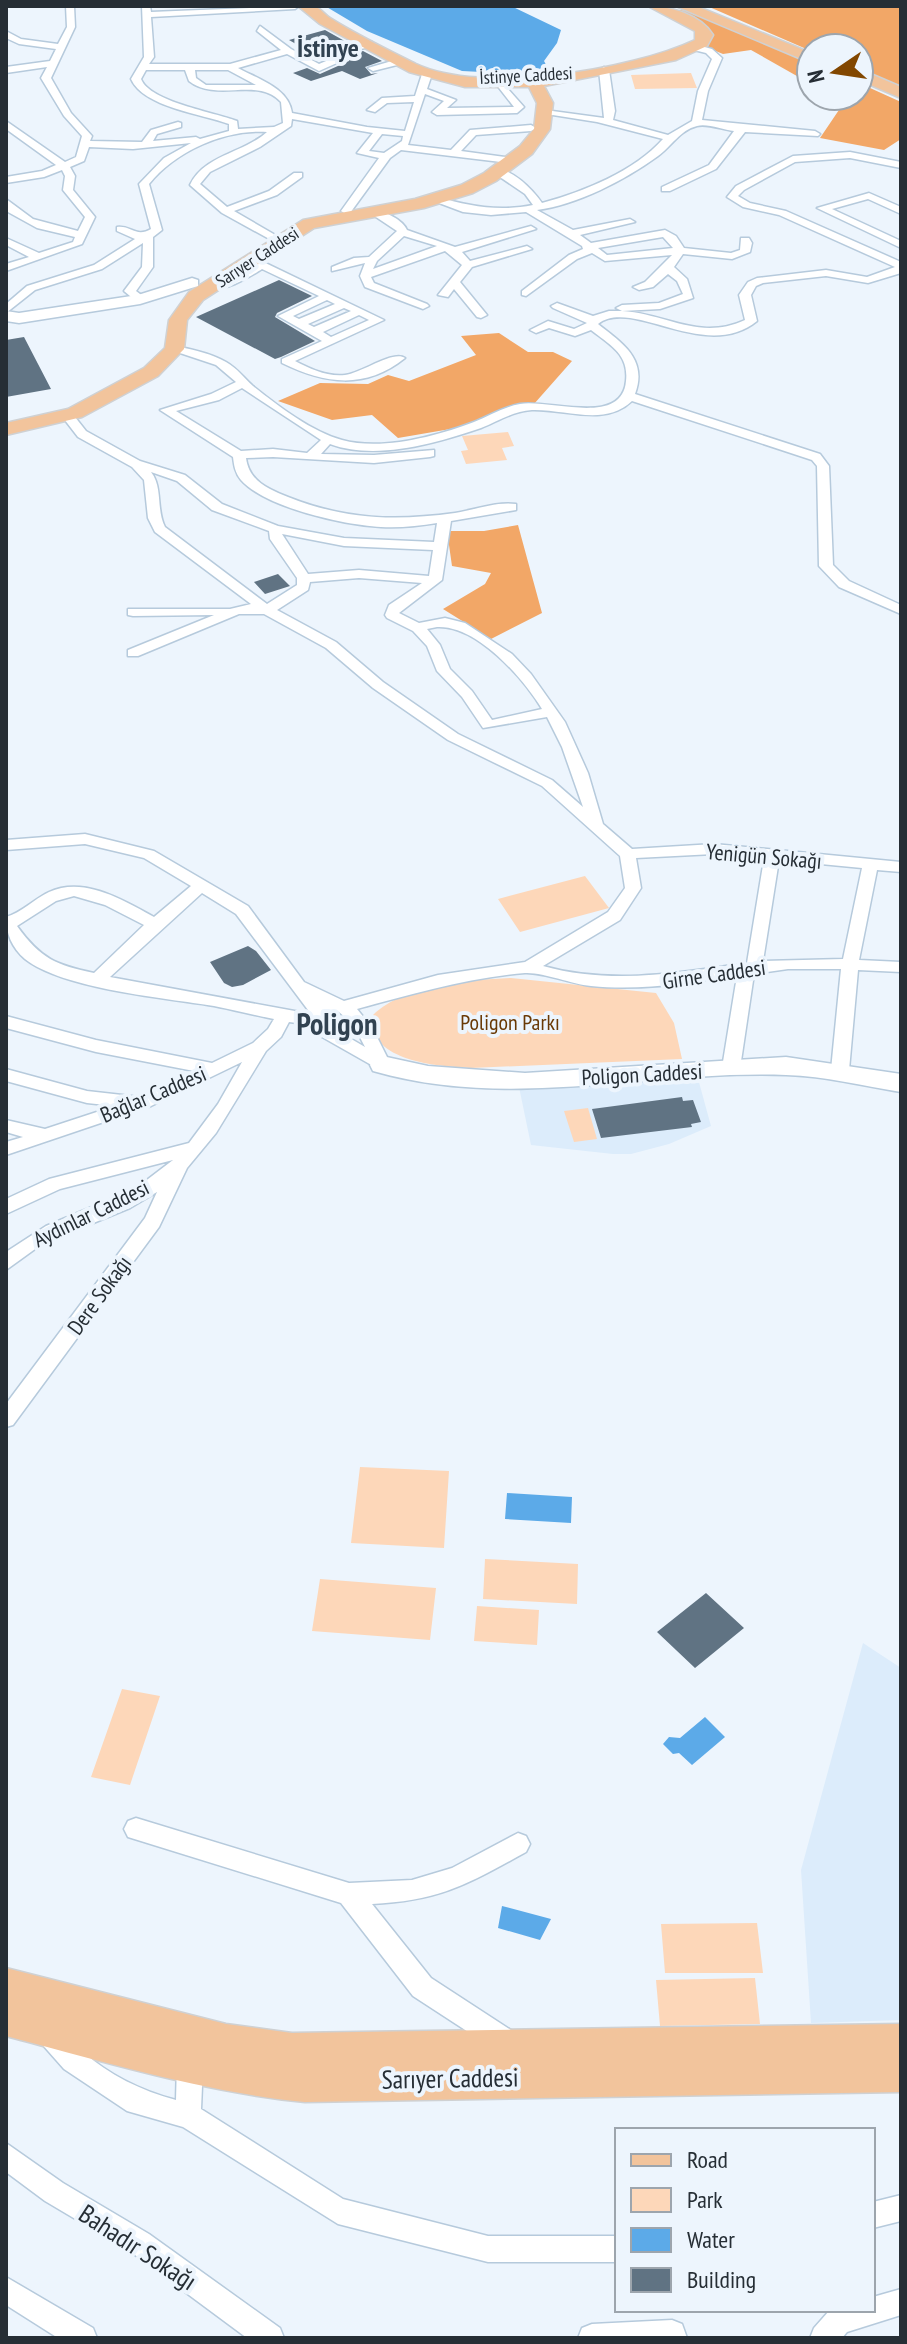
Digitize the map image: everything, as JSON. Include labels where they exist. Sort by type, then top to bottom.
[{"type":"main road","name":"İstinye Caddesi","points":[[305,6],[325,21],[427,74],[465,82],[504,84],[557,80],[676,55],[693,47]]},
{"type":"main road","points":[[700,6],[795,49]]},
{"type":"main road","points":[[663,7],[795,51]]},
{"type":"main road","points":[[663,7],[704,32],[702,43],[693,47]]},
{"type":"main road","points":[[663,7],[692,28],[697,37],[693,47]]},
{"type":"main road","name":"İstinye Caddesi","points":[[402,61],[464,78],[530,82],[604,70]]},
{"type":"main road","name":"Sarıyer Caddesi","points":[[495,166],[532,144],[542,129],[541,107],[551,85],[557,80]]},
{"type":"main road","points":[[530,82],[541,107],[531,128]]},
{"type":"main road","points":[[875,83],[901,95]]},
{"type":"main road","points":[[504,84],[541,107]]},
{"type":"main road","name":"Sarıyer Caddesi","points":[[166,348],[178,320],[199,289],[315,222],[467,189],[517,146],[531,128]]},
{"type":"main road","name":"Sarıyer Caddesi","points":[[251,260],[273,238],[311,217],[375,210]]},
{"type":"main road","points":[[6,429],[64,413],[151,372],[166,348],[165,319],[174,303],[199,289]]},
{"type":"main road","points":[[6,422],[64,413]]},
{"type":"main road","name":"Sarıyer Caddesi","points":[[6,1988],[188,2048],[242,2075],[305,2081],[901,2071]]},
{"type":"main road","name":"Sarıyer Caddesi","points":[[23,2019],[188,2048],[238,2047],[292,2054],[901,2045]]},
{"type":"street","points":[[6,180],[44,174],[80,159],[87,136],[67,114],[46,78],[71,27],[70,6]]},
{"type":"street","points":[[233,129],[234,123],[217,115],[165,101],[142,90],[136,79],[149,57],[147,11],[295,6]]},
{"type":"street","points":[[260,29],[288,51],[319,68],[345,56],[339,52],[369,44]]},
{"type":"street","points":[[6,34],[19,41],[62,47]]},
{"type":"street","points":[[693,47],[709,51],[717,58],[703,91],[697,122]]},
{"type":"street","points":[[143,67],[230,67],[288,51]]},
{"type":"street","points":[[373,68],[402,61]]},
{"type":"street","points":[[6,70],[54,63]]},
{"type":"street","points":[[189,66],[192,79],[204,88],[266,88]]},
{"type":"street","points":[[230,67],[279,94],[286,102],[288,124],[275,130],[254,148],[204,171],[196,178],[195,185],[226,211],[273,238]]},
{"type":"street","points":[[604,70],[610,111],[608,121]]},
{"type":"street","points":[[346,211],[386,156],[400,147],[409,134],[427,74]]},
{"type":"street","points":[[372,110],[385,100],[422,95],[465,82]]},
{"type":"street","points":[[415,118],[439,111],[517,110],[519,107],[504,84]]},
{"type":"street","points":[[422,95],[451,100],[439,111]]},
{"type":"street","points":[[541,107],[670,138]]},
{"type":"street","points":[[288,115],[379,132],[409,134]]},
{"type":"street","points":[[432,198],[491,212],[540,207],[600,186],[658,152],[670,138],[697,122],[815,134]]},
{"type":"street","points":[[6,124],[64,166],[70,176],[68,190],[90,217],[77,244],[6,268]]},
{"type":"street","points":[[145,145],[154,132],[178,125]]},
{"type":"street","points":[[666,189],[713,166],[721,159],[730,138],[745,127]]},
{"type":"street","points":[[454,153],[473,132],[531,128]]},
{"type":"street","points":[[6,310],[31,288],[98,267],[157,230],[144,184],[152,171],[186,150],[219,138],[233,129],[275,130]]},
{"type":"street","points":[[379,132],[362,153],[386,156]]},
{"type":"street","points":[[85,144],[145,145],[219,138]]},
{"type":"street","points":[[400,147],[454,153],[495,166],[529,192],[540,207]]},
{"type":"street","points":[[901,165],[850,155],[793,159],[740,188],[732,197],[747,205],[782,213],[901,268]]},
{"type":"street","points":[[226,211],[273,193],[298,175]]},
{"type":"street","points":[[901,211],[869,196],[822,208],[901,245]]},
{"type":"street","points":[[7,208],[67,234],[83,235]]},
{"type":"street","points":[[528,209],[571,233],[597,255],[614,259],[680,251],[732,256],[745,252],[745,240]]},
{"type":"street","points":[[375,210],[401,227],[400,234],[372,260],[365,276],[369,285],[423,306]]},
{"type":"street","points":[[571,233],[630,222]]},
{"type":"street","points":[[121,229],[131,236],[148,237]]},
{"type":"street","points":[[365,276],[432,251],[531,229]]},
{"type":"street","points":[[526,293],[589,248],[665,233],[680,251]]},
{"type":"street","points":[[400,234],[449,249],[468,265]]},
{"type":"street","points":[[400,234],[432,251]]},
{"type":"street","points":[[148,237],[152,260],[146,275],[130,291],[140,299],[174,303]]},
{"type":"street","points":[[6,241],[38,257]]},
{"type":"street","points":[[444,295],[468,265],[527,249]]},
{"type":"street","points":[[639,287],[649,285],[668,268],[680,251]]},
{"type":"street","points":[[251,260],[378,320],[286,361],[319,378],[336,380],[352,378],[399,358]]},
{"type":"street","points":[[336,269],[358,260],[372,260]]},
{"type":"street","points":[[619,313],[622,308],[660,306],[689,296],[682,279],[668,268]]},
{"type":"street","points":[[536,330],[548,324],[575,333],[592,322],[619,313],[676,329],[719,331],[751,321],[745,295],[752,284],[761,280],[826,273],[868,280],[901,268]]},
{"type":"street","points":[[455,283],[481,315]]},
{"type":"street","points":[[6,316],[19,318],[199,289]]},
{"type":"street","points":[[327,296],[284,316],[331,341]]},
{"type":"street","points":[[298,324],[344,304]]},
{"type":"street","points":[[166,348],[219,362],[243,383],[329,439],[358,446],[382,446],[453,432],[530,406],[590,413],[603,412],[627,402],[633,374],[631,359],[614,339],[592,322],[557,306]]},
{"type":"street","points":[[313,332],[360,311]]},
{"type":"street","points":[[243,383],[215,397],[166,410],[239,455],[273,453],[374,459],[430,453]]},
{"type":"street","points":[[630,396],[816,457],[823,466],[826,566],[844,584],[901,610]]},
{"type":"street","points":[[64,413],[82,434],[136,464],[181,478],[217,507],[275,529],[344,542],[439,546]]},
{"type":"street","points":[[310,457],[329,439]]},
{"type":"street","points":[[239,455],[244,476],[254,485],[327,514],[356,521],[386,524],[511,507]]},
{"type":"street","points":[[136,464],[150,479],[154,518],[160,529],[267,610],[331,645],[378,685],[453,737],[547,783],[628,854],[633,888],[614,916],[529,967],[438,981],[319,1016],[284,1016],[216,1001],[155,993],[55,970],[29,954],[7,923],[65,892],[103,900],[155,924]]},
{"type":"street","points":[[445,516],[435,580],[391,612],[418,628],[433,645],[444,671],[467,694],[488,725],[551,712]]},
{"type":"street","points":[[133,612],[267,610],[303,587],[304,578],[276,539],[275,529]]},
{"type":"street","points":[[304,578],[359,574],[435,580]]},
{"type":"street","points":[[133,653],[236,611]]},
{"type":"street","points":[[418,628],[447,620],[465,626],[511,657],[551,712],[587,786],[596,826]]},
{"type":"street","points":[[6,845],[85,839],[149,854],[203,884],[242,910],[319,1016],[321,1029],[382,1065]]},
{"type":"street","name":"Yenigün Sokağı","points":[[628,854],[714,849],[901,867]]},
{"type":"street","points":[[731,1068],[772,856]]},
{"type":"street","points":[[840,1070],[850,966],[870,865]]},
{"type":"street","points":[[98,979],[155,924],[203,884]]},
{"type":"street","name":"Girne Caddesi","points":[[529,967],[553,976],[619,982],[666,982],[774,965],[901,967]]},
{"type":"street","points":[[298,986],[353,1011],[382,1065]]},
{"type":"street","points":[[332,1034],[349,1031],[357,1020],[390,996]]},
{"type":"street","name":"Bağlar Caddesi","points":[[6,1149],[145,1102],[214,1069],[259,1047],[275,1033],[284,1016]]},
{"type":"street","points":[[6,1022],[96,1046],[214,1069]]},
{"type":"street","name":"Aydınlar Caddesi","points":[[6,1263],[13,1243],[141,1194],[203,1138],[233,1100],[259,1047]]},
{"type":"street","name":"Poligon Caddesi","points":[[382,1065],[421,1077],[470,1082],[795,1066],[840,1070],[901,1083]]},
{"type":"street","points":[[6,1075],[87,1097],[145,1102]]},
{"type":"street","points":[[6,1126],[46,1136]]},
{"type":"street","points":[[6,1207],[55,1184],[185,1156]]},
{"type":"street","name":"Dere Sokağı","points":[[6,1419],[152,1222],[185,1156]]},
{"type":"street","points":[[136,1829],[349,1894],[412,1891],[457,1878],[518,1844]]},
{"type":"street","points":[[349,1894],[422,1987],[517,2049]]},
{"type":"street","points":[[23,2019],[73,2060],[125,2096],[157,2109],[188,2116],[338,2211],[488,2249],[615,2249]]},
{"type":"street","points":[[188,2048],[188,2116]]},
{"type":"street","name":"Bahadır Sokağı","points":[[6,2156],[54,2192],[140,2243],[270,2338]]},
{"type":"street","points":[[875,2214],[901,2208]]},
{"type":"street","points":[[6,2290],[83,2338]]},
{"type":"street","points":[[875,2310],[901,2302]]},
{"type":"street","points":[[824,2338],[839,2321],[868,2312]]},
{"type":"street","points":[[592,2338],[672,2334],[673,2338]]},
{"type":"shaded area","points":[[707,6],[901,6],[901,89],[875,78],[875,32],[795,32],[795,44]]},
{"type":"shaded area","points":[[680,10],[699,13],[795,55],[795,75],[751,50],[723,54],[706,47],[709,30],[679,13]]},
{"type":"shaded area","points":[[875,90],[901,102],[901,139],[884,150],[820,138],[838,112],[875,112]]},
{"type":"shaded area","points":[[499,333],[528,352],[553,352],[572,361],[534,404],[517,405],[468,426],[398,438],[372,415],[332,420],[278,401],[320,383],[368,384],[388,375],[409,381],[476,355],[461,336]]},
{"type":"shaded area","points":[[518,525],[542,613],[491,639],[443,609],[485,584],[491,573],[452,566],[447,531],[484,531]]},
{"type":"shaded area","points":[[697,1075],[711,1126],[669,1144],[631,1154],[531,1145],[519,1087]]},
{"type":"shaded area","points":[[863,1643],[901,1668],[901,2020],[811,2023],[801,1870]]},
{"type":"green space","points":[[691,73],[697,88],[635,89],[631,75]]},
{"type":"green space","points":[[508,432],[514,446],[502,448],[507,460],[466,464],[461,451],[468,450],[462,436]]},
{"type":"green space","points":[[585,876],[609,908],[520,932],[498,899]]},
{"type":"green space","name":"Poligon Parkı","points":[[511,978],[656,993],[674,1023],[682,1059],[457,1067],[408,1059],[394,1053],[373,1033],[370,1018],[399,998],[436,986]]},
{"type":"green space","points":[[588,1108],[597,1139],[574,1142],[564,1111]]},
{"type":"green space","points":[[360,1467],[449,1471],[444,1548],[351,1543]]},
{"type":"green space","points":[[485,1559],[578,1564],[577,1604],[483,1599]]},
{"type":"green space","points":[[320,1579],[436,1588],[430,1640],[312,1631]]},
{"type":"green space","points":[[477,1606],[539,1610],[537,1645],[474,1641]]},
{"type":"green space","points":[[122,1689],[160,1696],[130,1785],[91,1777]]},
{"type":"green space","points":[[757,1923],[763,1973],[665,1973],[661,1924]]},
{"type":"green space","points":[[755,1978],[760,2024],[660,2026],[656,1980]]},
{"type":"water","points":[[325,6],[511,6],[561,30],[557,43],[544,61],[549,70],[518,74],[462,71],[367,31]]},
{"type":"water","points":[[507,1493],[572,1497],[571,1523],[505,1519]]},
{"type":"water","points":[[705,1717],[725,1737],[692,1765],[663,1744],[669,1737],[680,1738]]},
{"type":"water","points":[[502,1906],[551,1919],[540,1940],[498,1928]]},
{"type":"building","points":[[325,30],[350,44],[335,47],[334,54],[322,59],[289,40]]},
{"type":"building","points":[[363,51],[382,61],[365,67],[371,74],[378,73],[360,79],[342,71],[311,81],[293,73],[307,68],[320,74],[349,61],[350,55]]},
{"type":"building","points":[[279,280],[312,296],[277,313],[275,317],[315,341],[281,357],[275,359],[196,317]]},
{"type":"building","points":[[24,337],[51,389],[6,397],[6,340]]},
{"type":"building","points":[[278,574],[290,586],[265,594],[254,582]]},
{"type":"building","points":[[248,946],[271,970],[243,985],[232,987],[224,983],[210,962]]},
{"type":"building","points":[[682,1097],[683,1101],[693,1100],[701,1122],[691,1124],[692,1127],[601,1138],[592,1109]]},
{"type":"building","points":[[706,1593],[744,1628],[695,1668],[657,1632]]},
{"type":"district","name":"İstinye","points":[[328,47]]},
{"type":"district","name":"Poligon","points":[[337,1023]]}]
